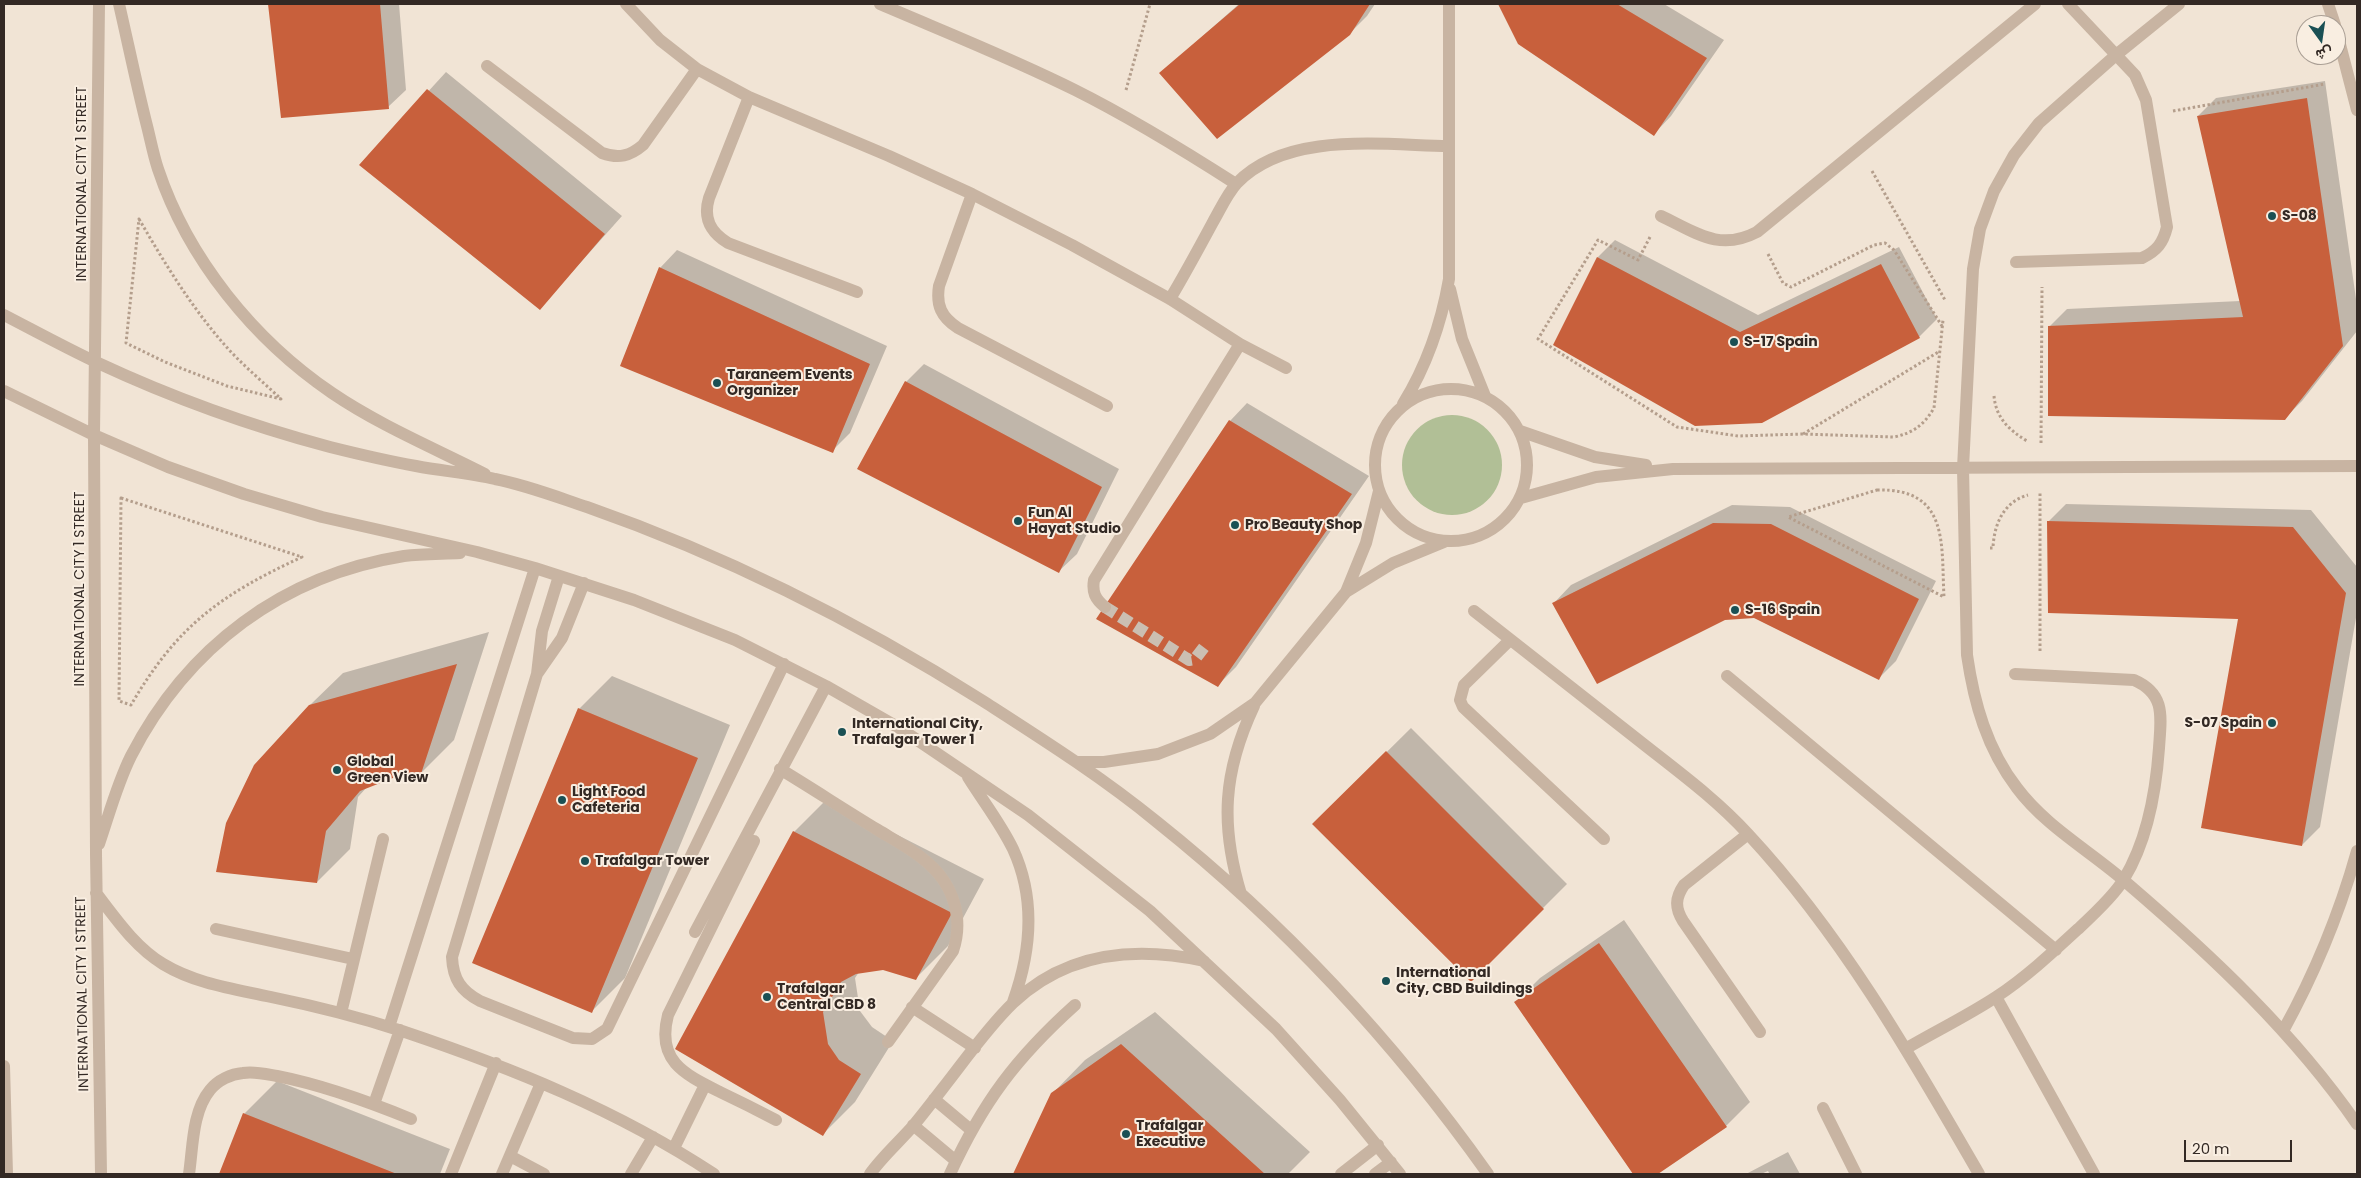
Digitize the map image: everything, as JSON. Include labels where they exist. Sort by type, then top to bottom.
[{"type":"street","name":"INTERNATIONAL CITY 1 STREET","points":[[99,4],[94,435],[96,893],[100,1174]]},
{"type":"street","points":[[119,4],[158,169],[182,222],[200,255],[223,290],[273,344],[294,363],[332,393],[372,418],[497,479],[586,507],[674,539],[759,576],[843,618],[924,664],[1077,762],[1157,822],[1306,955],[1357,1008],[1406,1064],[1488,1174]]},
{"type":"street","points":[[626,4],[660,40],[696,69],[749,96],[856,141],[972,194],[1072,245],[1170,299],[1240,344],[1286,368]]},
{"type":"street","points":[[880,4],[1030,68],[1119,113],[1178,147],[1236,184]]},
{"type":"street","points":[[1444,542],[1423,536],[1404,526],[1389,510],[1379,491],[1375,468],[1377,446],[1386,426],[1400,409],[1418,379],[1432,347],[1443,313],[1449,279],[1449,4]]},
{"type":"street","points":[[1662,216],[1711,240],[1735,241],[1757,232],[2035,4]]},
{"type":"street","points":[[2016,262],[2132,259],[2151,254],[2160,246],[2167,227],[2146,100],[2138,81],[2068,4]]},
{"type":"street","points":[[2179,4],[2116,55],[2039,123],[2014,155],[1994,191],[1980,229],[1973,269],[1963,468],[1967,655],[1973,693],[1988,739],[2001,765],[2017,789],[2035,808],[2124,880],[2204,952],[2283,1031],[2357,1124]]},
{"type":"street","points":[[2346,61],[2353,84],[2357,110]]},
{"type":"street","points":[[487,66],[602,153],[612,157],[624,157],[642,145],[696,69]]},
{"type":"street","points":[[749,96],[708,203],[707,219],[711,229],[728,243],[857,292]]},
{"type":"street","points":[[1170,299],[1236,184],[1255,168],[1277,157],[1302,149],[1352,144],[1448,146]]},
{"type":"street","points":[[972,194],[939,286],[937,298],[940,311],[947,321],[958,328],[1107,406]]},
{"type":"street","points":[[1449,279],[1462,339],[1485,396]]},
{"type":"street","points":[[4,314],[96,362],[184,400],[251,424],[332,448],[414,466],[497,479]]},
{"type":"street","points":[[1105,606],[1096,598],[1093,592],[1094,580],[1240,344]]},
{"type":"street","points":[[1346,592],[1393,563],[1444,542],[1468,540],[1489,532],[1508,518],[1521,498],[1528,476],[1527,454],[1520,432],[1506,411],[1485,396],[1464,390],[1441,390],[1419,396],[1400,409]]},
{"type":"street","points":[[4,391],[94,435],[168,467],[244,494],[322,517],[477,552],[584,583],[685,619],[784,664],[826,686],[901,729],[964,771],[1090,862],[1150,911],[1276,1029],[1340,1100],[1400,1174]]},
{"type":"street","points":[[1520,432],[1595,457],[1673,468]]},
{"type":"street","points":[[1521,498],[1596,477],[1673,468],[2357,466]]},
{"type":"street","points":[[1241,895],[1230,855],[1227,830],[1227,797],[1232,765],[1241,733],[1255,703],[1346,592],[1366,542],[1379,491]]},
{"type":"street","points":[[96,854],[130,758],[148,726],[168,696],[191,668],[244,620],[306,584],[340,571],[404,556],[477,552]]},
{"type":"street","points":[[374,1104],[394,1029],[535,568]]},
{"type":"street","points":[[559,576],[542,631],[537,674],[452,957],[452,968],[455,979],[470,996],[565,1034],[582,1039],[592,1039],[600,1035],[612,1021],[784,664]]},
{"type":"street","points":[[537,674],[562,638],[584,583]]},
{"type":"street","points":[[1474,611],[1691,781],[1748,834],[1826,930],[1907,1048],[1978,1174]]},
{"type":"street","points":[[1510,640],[1464,685],[1460,700],[1463,707],[1604,839]]},
{"type":"street","points":[[1907,1048],[1996,997],[2056,950],[2090,918],[2124,880],[2137,850],[2154,789],[2161,714],[2156,698],[2144,685],[2134,680],[2015,674]]},
{"type":"street","points":[[1727,676],[2056,950]]},
{"type":"street","points":[[695,932],[780,769],[826,686]]},
{"type":"street","points":[[1077,762],[1114,762],[1158,754],[1210,734],[1255,703]]},
{"type":"street","points":[[780,769],[920,857],[944,881],[956,910],[957,940],[953,950],[888,1042]]},
{"type":"street","points":[[964,771],[1013,849],[1024,879],[1029,910],[1029,942],[1024,974],[1013,1003]]},
{"type":"street","points":[[1748,834],[1684,885],[1678,894],[1676,903],[1683,921],[1760,1032]]},
{"type":"street","points":[[340,1013],[383,839]]},
{"type":"street","points":[[754,841],[668,1015],[665,1028],[665,1043],[670,1056],[689,1077],[776,1120]]},
{"type":"street","points":[[2283,1031],[2307,987],[2328,942],[2345,894],[2357,851]]},
{"type":"street","points":[[96,893],[128,934],[144,950],[163,964],[183,974],[205,982],[340,1013],[496,1063],[581,1100],[674,1148],[714,1174]]},
{"type":"street","points":[[216,928],[354,960]]},
{"type":"street","points":[[870,1174],[913,1125],[1013,1003],[1040,982],[1071,966],[1104,956],[1139,952],[1174,954],[1204,961]]},
{"type":"street","points":[[1996,997],[2094,1174]]},
{"type":"street","points":[[950,1174],[971,1130],[1016,1062],[1044,1032],[1075,1005]]},
{"type":"street","points":[[912,1007],[975,1048]]},
{"type":"street","points":[[451,1174],[496,1063]]},
{"type":"street","points":[[4,1066],[7,1174]]},
{"type":"street","points":[[189,1174],[195,1128],[204,1100],[210,1089],[220,1081],[231,1076],[256,1073],[296,1080],[374,1104],[411,1119]]},
{"type":"street","points":[[502,1174],[541,1083]]},
{"type":"street","points":[[674,1148],[705,1085]]},
{"type":"street","points":[[934,1099],[971,1130]]},
{"type":"street","points":[[1823,1108],[1856,1174]]},
{"type":"street","points":[[913,1125],[956,1161]]},
{"type":"street","points":[[631,1174],[653,1137]]},
{"type":"street","points":[[1341,1174],[1378,1145]]},
{"type":"street","points":[[510,1156],[544,1174]]},
{"type":"street","points":[[1375,1174],[1391,1162]]},
{"type":"path","points":[[1119,113],[1150,4]]},
{"type":"path","points":[[2148,115],[2353,84]]},
{"type":"path","points":[[1859,149],[1949,306]]},
{"type":"path","points":[[1662,216],[1638,260],[1598,240],[1538,339],[1677,427],[1738,436],[1803,434],[1894,437],[1906,434],[1918,428],[1927,420],[1934,408],[1943,318]]},
{"type":"path","points":[[139,219],[166,266],[197,310],[224,344],[281,399],[227,386],[165,362],[126,343],[139,219]]},
{"type":"path","points":[[1757,232],[1783,284],[1791,287],[1874,245],[1880,243],[1890,246],[1942,327]]},
{"type":"path","points":[[1944,308],[1945,299]]},
{"type":"path","points":[[1803,434],[1940,351]]},
{"type":"path","points":[[1877,490],[1906,492],[1920,500],[1936,518],[1940,529],[1941,548],[1944,598],[1788,517],[1877,490]]},
{"type":"path","points":[[1941,548],[1993,548],[1994,532],[2000,517],[2010,504],[2024,496],[2040,492]]},
{"type":"path","points":[[121,498],[302,557],[231,593],[204,614],[174,641],[150,671],[131,705],[119,701],[121,498]]},
{"type":"green space","points":[[1452,415],[1462,416],[1480,423],[1494,437],[1501,455],[1501,475],[1494,493],[1480,507],[1462,514],[1452,515],[1442,514],[1424,507],[1410,493],[1403,475],[1402,465],[1403,455],[1410,437],[1424,423],[1442,416]]},
{"type":"building","points":[[268,4],[380,4],[389,109],[281,118]]},
{"type":"building","points":[[1240,4],[1370,4],[1350,35],[1217,139],[1159,73]]},
{"type":"building","points":[[1498,4],[1617,4],[1707,58],[1654,136],[1518,44]]},
{"type":"building","points":[[427,89],[605,234],[540,310],[359,165]]},
{"type":"building","name":"S-08","points":[[2307,98],[2343,346],[2285,420],[2048,416],[2048,326],[2243,317],[2197,116]]},
{"type":"building","name":"S-17 Spain","points":[[1597,257],[1740,332],[1881,264],[1920,338],[1762,423],[1695,426],[1553,345]]},
{"type":"building","points":[[659,267],[870,364],[833,453],[620,366]]},
{"type":"building","points":[[905,381],[1102,487],[1059,573],[857,469]]},
{"type":"building","points":[[1229,420],[1352,494],[1218,687],[1096,619]]},
{"type":"building","name":"S-07 Spain","points":[[2047,521],[2293,527],[2346,593],[2302,846],[2201,828],[2238,619],[2048,613]]},
{"type":"building","name":"S-16 Spain","points":[[1713,523],[1771,524],[1919,599],[1879,680],[1754,618],[1725,620],[1597,684],[1552,603]]},
{"type":"building","name":"Global Green View","points":[[457,664],[421,774],[398,776],[360,791],[326,831],[317,883],[216,872],[226,823],[254,765],[309,705]]},
{"type":"building","name":"Trafalgar Tower","points":[[578,708],[698,758],[592,1013],[472,963]]},
{"type":"building","points":[[1386,751],[1544,909],[1471,982],[1312,824]]},
{"type":"building","name":"Trafalgar Central CBD 8","points":[[793,831],[952,913],[916,980],[883,970],[856,974],[841,982],[823,1012],[828,1044],[839,1060],[861,1074],[823,1136],[675,1049]]},
{"type":"building","points":[[1599,943],[1727,1127],[1658,1174],[1633,1174],[1514,1002]]},
{"type":"building","name":"Trafalgar Executive","points":[[1121,1044],[1265,1174],[1013,1174],[1051,1093]]},
{"type":"building","points":[[243,1113],[397,1174],[219,1174]]},
{"type":"tunnel","points":[[1105,607],[1189,660],[1195,659],[1205,646]]},
{"type":"place","name":"S-08","points":[[2272,216]]},
{"type":"place","name":"S-17 Spain","points":[[1734,342]]},
{"type":"place","name":"Taraneem Events Organizer","points":[[717,383]]},
{"type":"place","name":"Fun Al Hayat Studio","points":[[1018,521]]},
{"type":"place","name":"Pro Beauty Shop","points":[[1235,525]]},
{"type":"place","name":"S-16 Spain","points":[[1735,610]]},
{"type":"place","name":"S-07 Spain","points":[[2272,723]]},
{"type":"place","name":"International City, Trafalgar Tower 1","points":[[842,732]]},
{"type":"place","name":"Global Green View","points":[[337,770]]},
{"type":"place","name":"Light Food Cafeteria","points":[[562,800]]},
{"type":"place","name":"Trafalgar Tower","points":[[585,861]]},
{"type":"place","name":"International City, CBD Buildings","points":[[1386,981]]},
{"type":"place","name":"Trafalgar Central CBD 8","points":[[767,997]]},
{"type":"place","name":"Trafalgar Executive","points":[[1126,1134]]}]
